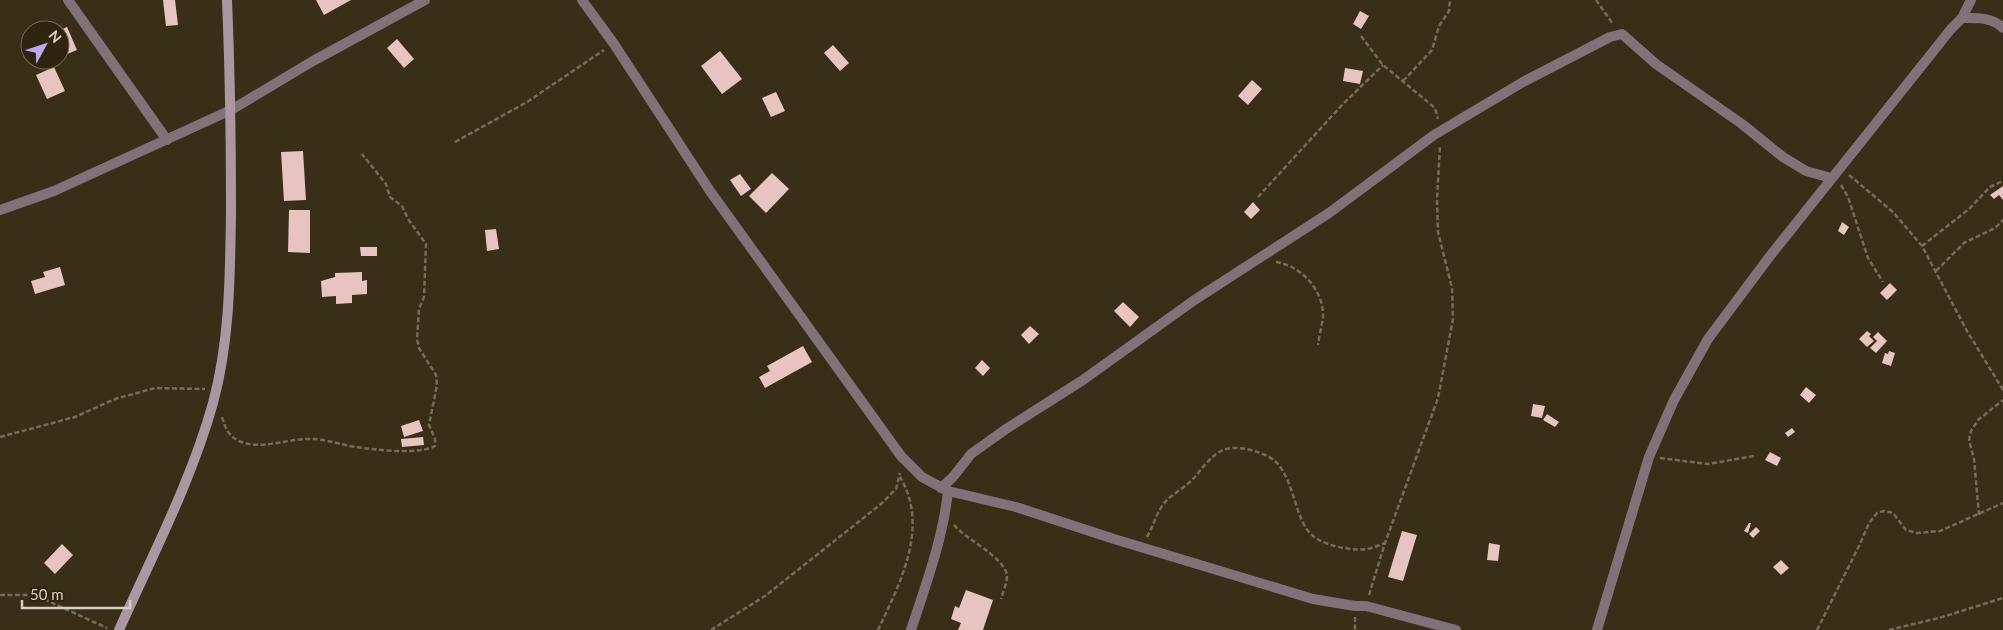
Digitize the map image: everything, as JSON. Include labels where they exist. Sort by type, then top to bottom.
[{"type":"main road","points":[[119,630],[190,470],[216,389],[229,300],[231,110],[228,0]]},
{"type":"street","points":[[68,0],[167,140]]},
{"type":"street","points":[[0,210],[54,190],[231,110],[313,61],[425,0]]},
{"type":"street","points":[[582,0],[614,44],[710,191],[901,456],[922,477],[945,489],[1016,507],[1314,600],[1366,606],[1456,630]]},
{"type":"street","points":[[1597,630],[1649,457],[1674,400],[1708,340],[1834,173],[1962,18],[1972,0]]},
{"type":"street","points":[[1962,18],[1981,17],[1998,23],[2003,28]]},
{"type":"street","points":[[911,630],[936,555],[946,513],[945,489],[971,454],[1006,429],[1083,380],[1193,301],[1329,213],[1438,133],[1523,82],[1591,45],[1610,36],[1622,34],[1656,64],[1742,124],[1783,158],[1806,171],[1834,173]]},
{"type":"path","points":[[1402,82],[1432,50],[1439,26],[1449,11],[1450,0]]},
{"type":"path","points":[[1596,0],[1606,16],[1622,34]]},
{"type":"path","points":[[1361,36],[1383,65],[1435,108],[1438,122],[1438,232],[1452,288],[1453,319],[1438,398],[1385,544],[1366,606]]},
{"type":"path","points":[[455,142],[527,102],[614,44]]},
{"type":"path","points":[[1258,197],[1342,105],[1383,65]]},
{"type":"path","points":[[213,403],[231,436],[240,441],[255,445],[312,439],[355,447],[416,452],[435,446],[435,439],[429,425],[437,385],[436,375],[419,348],[418,339],[419,309],[424,296],[426,244],[408,219],[402,206],[390,197],[386,184],[362,154]]},
{"type":"path","points":[[1834,173],[1855,179],[1893,212],[1922,246],[1967,331],[2003,390]]},
{"type":"path","points":[[1834,173],[1848,197],[1868,258],[1883,282]]},
{"type":"path","points":[[1922,246],[1969,209],[1990,187],[2003,181]]},
{"type":"path","points":[[1936,271],[1964,243],[1995,228],[2003,220]]},
{"type":"path","points":[[1258,259],[1281,262],[1296,269],[1307,277],[1318,292],[1323,316],[1318,345]]},
{"type":"path","points":[[0,437],[75,417],[115,399],[155,388],[216,389]]},
{"type":"path","points":[[1979,515],[1974,459],[1969,440],[1971,431],[1978,420],[2003,400]]},
{"type":"path","points":[[1142,547],[1166,500],[1191,481],[1209,460],[1222,450],[1234,448],[1264,452],[1278,464],[1292,487],[1300,516],[1311,534],[1323,542],[1347,548],[1366,549],[1385,544]]},
{"type":"path","points":[[711,630],[765,596],[881,504],[896,489],[900,477],[901,456]]},
{"type":"path","points":[[1649,457],[1708,464],[1754,456]]},
{"type":"path","points":[[878,630],[907,564],[912,534],[907,488],[900,477]]},
{"type":"path","points":[[1817,630],[1822,616],[1869,523],[1877,513],[1884,511],[1893,513],[1906,530],[1917,533],[1940,531],[2003,503]]},
{"type":"path","points":[[946,513],[957,530],[975,540],[1004,568],[1007,580],[1001,598]]},
{"type":"path","points":[[0,595],[35,595],[110,630]]},
{"type":"path","points":[[1889,630],[1939,618],[2003,598]]},
{"type":"building","points":[[163,0],[175,0],[178,25],[166,26]]},
{"type":"building","points":[[316,0],[351,0],[324,15]]},
{"type":"building","points":[[1360,11],[1369,16],[1361,29],[1353,24]]},
{"type":"building","points":[[70,34],[77,50],[70,53]]},
{"type":"building","points":[[397,39],[414,59],[404,68],[387,48]]},
{"type":"building","points":[[833,45],[849,63],[840,71],[824,53]]},
{"type":"building","points":[[720,51],[742,79],[722,94],[701,66]]},
{"type":"building","points":[[1345,68],[1363,71],[1360,84],[1343,81]]},
{"type":"building","points":[[47,70],[55,70],[65,91],[47,99],[36,75]]},
{"type":"building","points":[[1252,80],[1262,89],[1248,105],[1238,96]]},
{"type":"building","points":[[776,92],[785,111],[771,117],[762,98]]},
{"type":"building","points":[[303,151],[306,200],[284,201],[281,152]]},
{"type":"building","points":[[772,173],[789,189],[766,213],[749,196]]},
{"type":"building","points":[[740,174],[751,189],[741,196],[730,180]]},
{"type":"building","points":[[2003,186],[2003,200],[1999,195],[1994,199],[1990,195]]},
{"type":"building","points":[[1253,202],[1260,210],[1251,219],[1244,212]]},
{"type":"building","points":[[289,210],[310,210],[310,253],[288,252]]},
{"type":"building","points":[[1842,222],[1849,227],[1844,235],[1838,231]]},
{"type":"building","points":[[496,229],[499,249],[487,251],[485,230]]},
{"type":"building","points":[[360,247],[377,247],[377,256],[361,256]]},
{"type":"building","points":[[60,267],[65,285],[35,294],[31,281],[45,277],[43,272]]},
{"type":"building","points":[[362,272],[362,281],[367,280],[367,294],[352,295],[352,303],[336,304],[336,296],[322,297],[321,281],[335,277],[335,273]]},
{"type":"building","points":[[1890,283],[1897,290],[1887,300],[1880,293]]},
{"type":"building","points":[[1123,302],[1139,317],[1130,327],[1114,311]]},
{"type":"building","points":[[1030,326],[1039,334],[1029,344],[1021,335]]},
{"type":"building","points":[[1867,331],[1871,334],[1869,336],[1874,341],[1867,347],[1859,339]]},
{"type":"building","points":[[1878,332],[1887,341],[1876,353],[1870,348],[1877,341],[1873,337]]},
{"type":"building","points":[[803,346],[812,362],[765,388],[759,377],[770,371],[767,366]]},
{"type":"building","points":[[1889,351],[1895,353],[1891,366],[1882,363],[1885,353],[1888,354]]},
{"type":"building","points":[[982,360],[990,368],[983,376],[975,368]]},
{"type":"building","points":[[1806,387],[1816,395],[1809,403],[1800,395]]},
{"type":"building","points":[[1533,404],[1545,406],[1542,418],[1531,416]]},
{"type":"building","points":[[1547,414],[1559,422],[1555,427],[1543,420]]},
{"type":"building","points":[[419,420],[423,431],[404,437],[401,426]]},
{"type":"building","points":[[1792,428],[1795,432],[1788,437],[1785,433]]},
{"type":"building","points":[[423,437],[424,445],[402,447],[401,439]]},
{"type":"building","points":[[1770,452],[1781,458],[1777,466],[1765,460]]},
{"type":"building","points":[[1749,523],[1751,523],[1748,533],[1744,531]]},
{"type":"building","points":[[1756,527],[1760,531],[1753,538],[1749,534]]},
{"type":"building","points":[[1402,531],[1417,535],[1403,581],[1388,577]]},
{"type":"building","points":[[1489,543],[1500,545],[1498,561],[1487,560]]},
{"type":"building","points":[[62,544],[73,555],[55,574],[44,563]]},
{"type":"building","points":[[1781,560],[1789,568],[1781,575],[1773,567]]},
{"type":"building","points":[[966,590],[993,600],[983,630],[958,630],[961,623],[951,619],[955,606],[959,608]]}]
